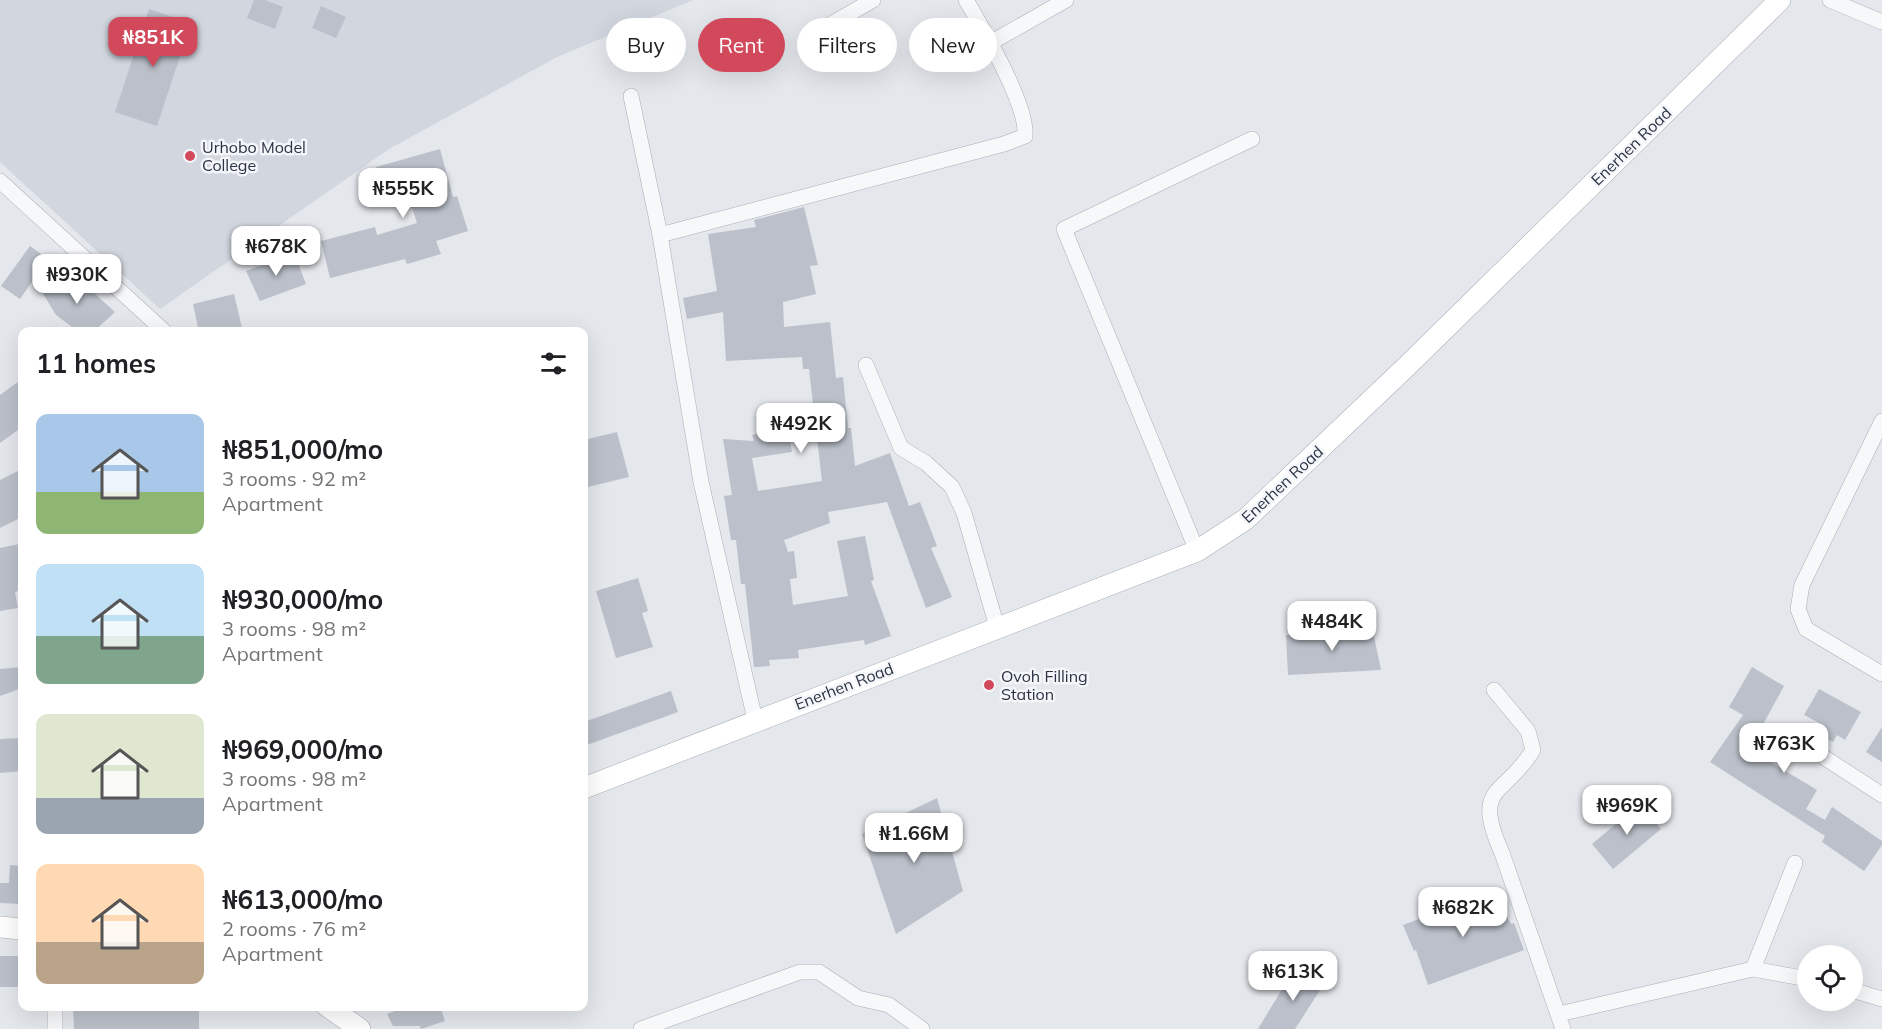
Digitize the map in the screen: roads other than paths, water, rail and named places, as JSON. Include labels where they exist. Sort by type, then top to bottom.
[{"type":"street","points":[[842,18],[873,0]]},
{"type":"street","points":[[966,0],[976,18]]},
{"type":"street","points":[[997,39],[1066,0]]},
{"type":"street","name":"Enerhen Road","points":[[588,786],[1197,551],[1246,519],[1414,359],[1780,0]]},
{"type":"street","points":[[1830,0],[1882,22]]},
{"type":"street","points":[[660,235],[1004,144],[1025,136],[1023,115],[997,58]]},
{"type":"street","points":[[631,96],[660,235],[701,482],[755,720]]},
{"type":"street","points":[[1197,551],[1064,229],[1252,139]]},
{"type":"street","points":[[0,181],[160,327]]},
{"type":"street","points":[[866,365],[901,448],[926,463],[952,487],[964,513],[997,627]]},
{"type":"street","points":[[1882,421],[1802,585],[1798,609],[1806,629],[1882,674]]},
{"type":"street","points":[[1494,690],[1528,731],[1533,750],[1528,759],[1498,787],[1490,805],[1492,829],[1561,1021],[1753,969],[1797,977]]},
{"type":"street","points":[[1793,737],[1882,795]]},
{"type":"street","points":[[1753,969],[1795,863]]},
{"type":"street","points":[[0,927],[18,929]]},
{"type":"street","points":[[640,1029],[800,972],[819,972],[858,998],[889,1005],[922,1029]]},
{"type":"street","points":[[1863,993],[1882,999]]},
{"type":"street","points":[[55,1011],[55,1029]]},
{"type":"street","points":[[334,1011],[360,1029]]},
{"type":"place","name":"Urhobo Model College","points":[[190,156]]},
{"type":"place","name":"Ovoh Filling Station","points":[[989,685]]}]
